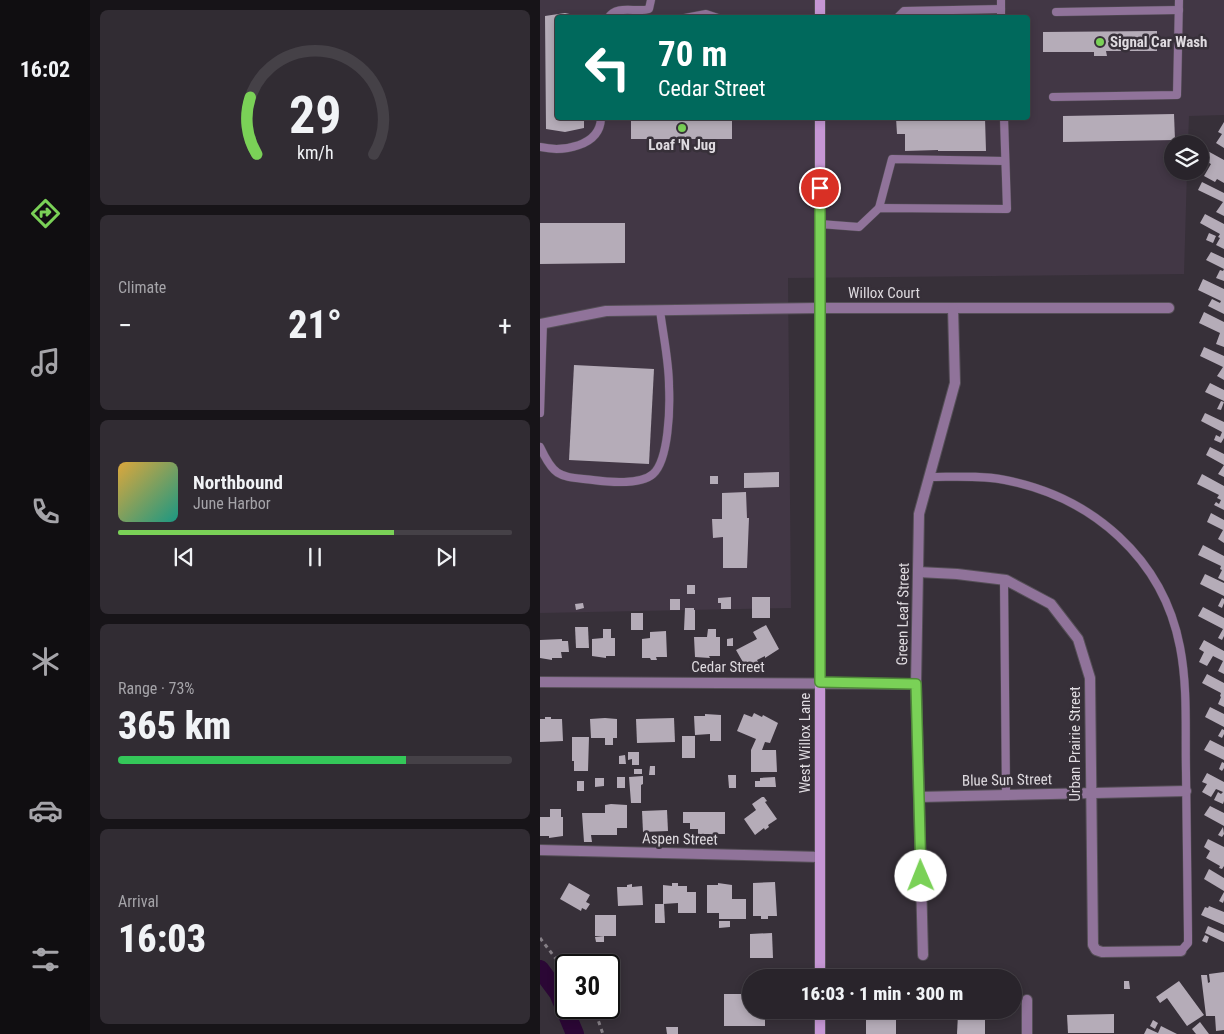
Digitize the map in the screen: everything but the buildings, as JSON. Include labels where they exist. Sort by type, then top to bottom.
[{"type":"main road","points":[[820,0],[820,15]]},
{"type":"main road","name":"West Willox Lane","points":[[820,120],[820,969]]},
{"type":"main road","points":[[820,1019],[820,1034]]},
{"type":"street","name":"Willox Court","points":[[541,323],[606,311],[820,308],[1169,308]]},
{"type":"street","name":"Green Leaf Street","points":[[923,955],[916,684],[919,514],[954,383],[953,308]]},
{"type":"street","name":"Urban Prairie Street","points":[[918,572],[1004,579],[1051,604],[1078,638],[1090,678],[1093,945],[1096,950],[1102,952],[1181,951]]},
{"type":"street","name":"Cedar Street","points":[[540,682],[916,684]]},
{"type":"street","name":"Blue Sun Street","points":[[919,797],[1186,791]]},
{"type":"street","name":"Aspen Street","points":[[540,850],[820,857]]},
{"type":"street","points":[[1027,1034],[1028,1000]]},
{"type":"lane","points":[[611,15],[614,12],[626,9],[649,13],[651,0]]},
{"type":"lane","points":[[1053,97],[1177,96],[1179,0]]},
{"type":"lane","points":[[900,15],[904,11],[1001,4]]},
{"type":"lane","points":[[1056,12],[1179,10]]},
{"type":"lane","points":[[540,147],[552,150],[575,147],[595,134],[602,120]]},
{"type":"lane","points":[[879,208],[1007,209],[1004,120]]},
{"type":"lane","points":[[820,224],[859,227],[879,208],[892,159],[1005,161]]},
{"type":"lane","points":[[540,447],[549,466],[555,472],[564,476],[621,482],[646,478],[653,474],[661,462],[666,441],[669,386],[660,310]]},
{"type":"lane","points":[[540,413],[541,323]]},
{"type":"lane","points":[[929,477],[1004,480],[1037,488],[1071,501],[1100,520],[1127,544],[1146,568],[1162,595],[1174,623],[1180,648],[1185,691],[1188,943],[1181,951]]},
{"type":"lane","points":[[1004,579],[1006,794]]},
{"type":"path","points":[[540,938],[555,958]]},
{"type":"path","points":[[598,1019],[603,1034]]},
{"type":"shaded area","points":[[540,0],[1224,0],[1224,115],[1189,116],[1188,135],[1164,135],[1164,180],[1187,180],[1184,274],[788,278],[791,608],[540,613]]},
{"type":"waterway","points":[[540,969],[558,993],[575,1034]]},
{"type":"place","name":"Signal Car Wash","points":[[1100,42]]},
{"type":"place","name":"Loaf 'N Jug","points":[[682,128]]},
{"type":"route","points":[[820,188],[820,682],[916,684],[921,876]]}]
